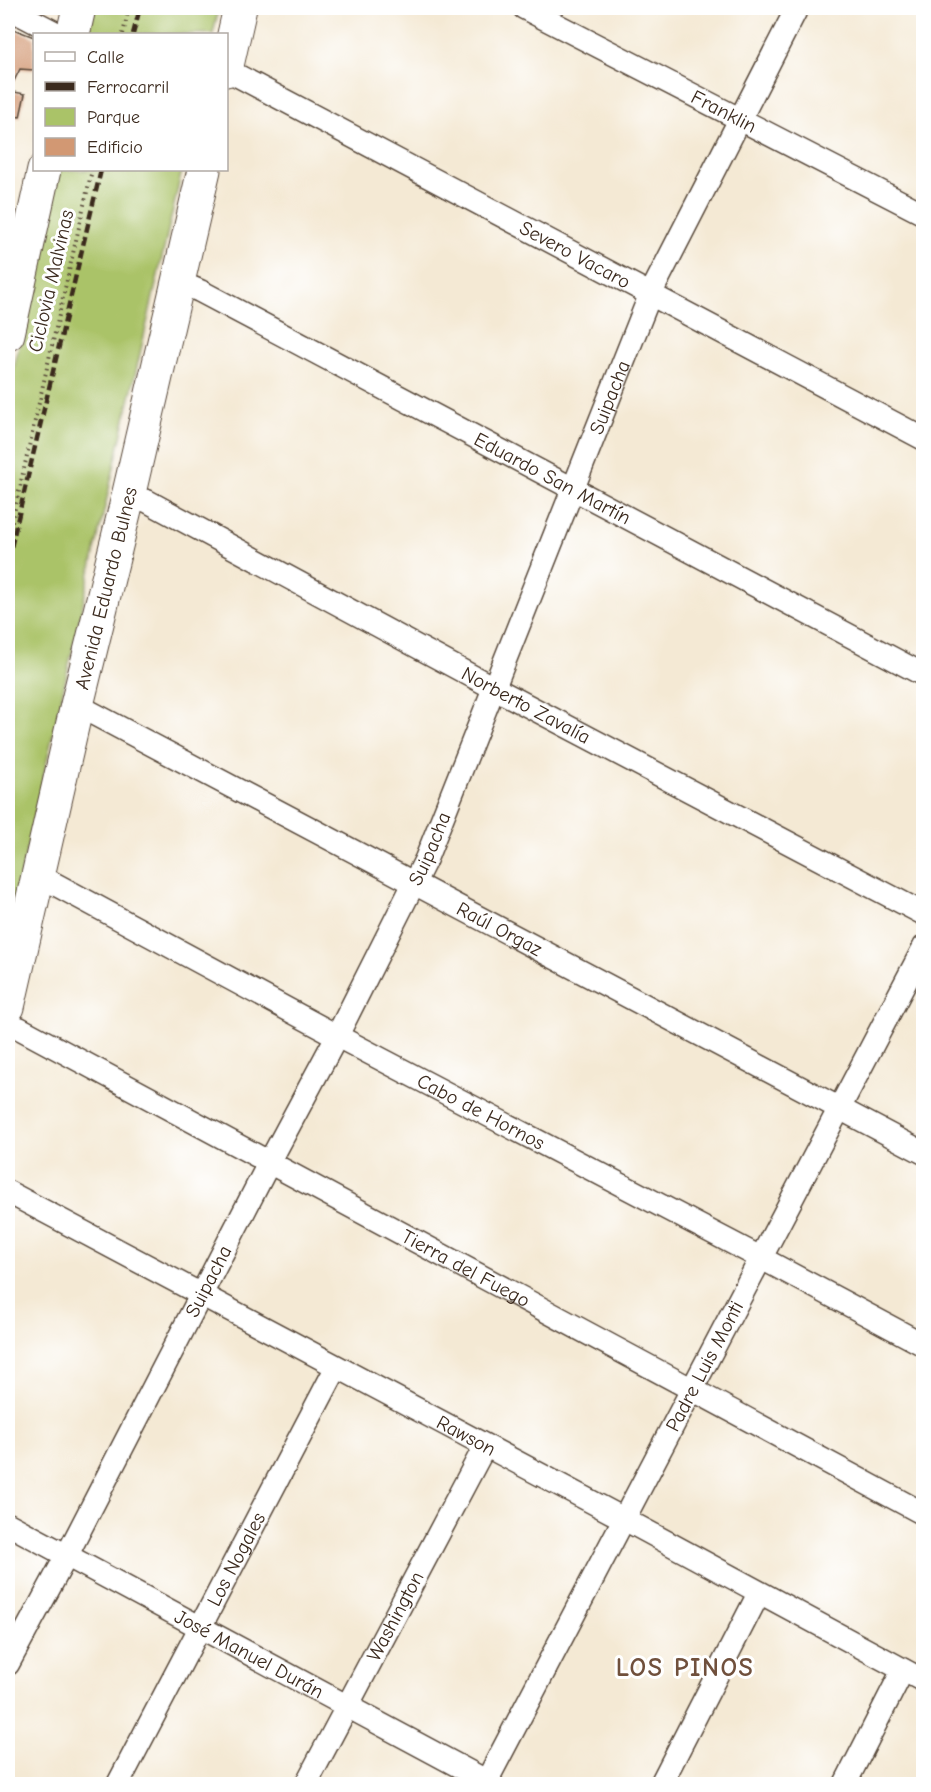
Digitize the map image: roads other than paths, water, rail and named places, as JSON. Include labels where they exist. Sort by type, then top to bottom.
[{"type":"main road","points":[[73,33],[79,8]]},
{"type":"main road","points":[[228,65],[240,8]]},
{"type":"main road","points":[[8,334],[44,171]]},
{"type":"main road","name":"Avenida Eduardo Bulnes","points":[[8,1006],[204,171]]},
{"type":"street","points":[[8,8],[56,33]]},
{"type":"street","name":"Franklin","points":[[524,8],[924,214]]},
{"type":"street","name":"Suipacha","points":[[8,1664],[337,1036],[426,859],[650,295],[797,8]]},
{"type":"street","name":"Severo Vacaro","points":[[228,71],[924,440]]},
{"type":"street","name":"Eduardo San Martín","points":[[179,282],[210,296],[924,675]]},
{"type":"street","name":"Norberto Zavalía","points":[[129,497],[147,501],[494,688],[924,914]]},
{"type":"street","name":"Raúl Orgaz","points":[[77,705],[924,1153]]},
{"type":"street","name":"Cabo de Hornos","points":[[38,878],[51,882],[337,1036],[924,1345]]},
{"type":"street","name":"Padre Luis Monti","points":[[488,1784],[624,1519],[924,947]]},
{"type":"street","name":"Tierra del Fuego","points":[[8,1024],[20,1028],[924,1514]]},
{"type":"street","name":"Rawson","points":[[8,1192],[924,1681]]},
{"type":"street","name":"Los Nogales","points":[[118,1785],[336,1368]]},
{"type":"street","name":"Washington","points":[[306,1785],[485,1446]]},
{"type":"street","name":"José Manuel Durán","points":[[8,1524],[348,1706],[488,1784]]},
{"type":"street","points":[[661,1785],[759,1593]]},
{"type":"street","points":[[845,1785],[903,1670]]},
{"type":"railway","points":[[133,33],[140,8]]},
{"type":"railway","points":[[8,560],[101,171]]},
{"type":"district","name":"LOS PINOS","points":[[685,1668]]}]
